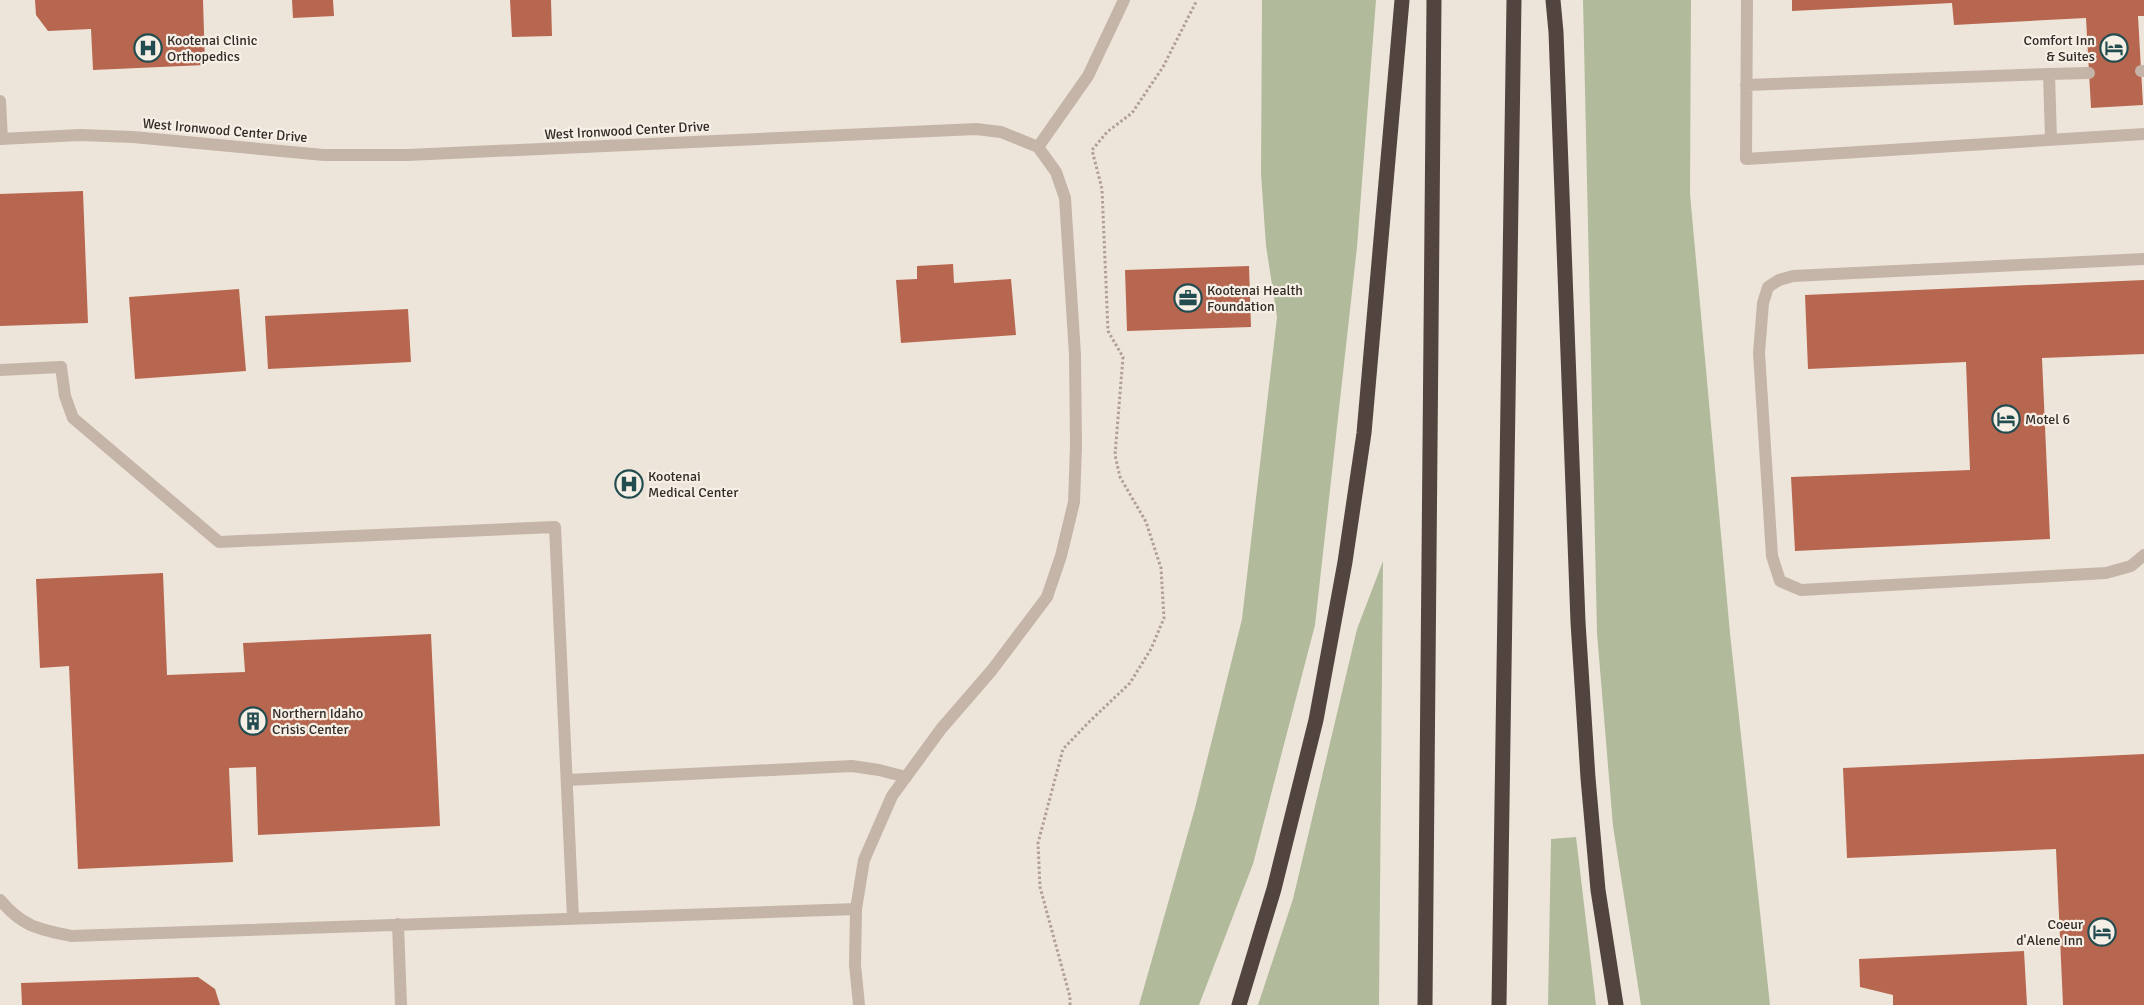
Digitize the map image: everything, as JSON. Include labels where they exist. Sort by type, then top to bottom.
[{"type":"highway","points":[[1239,1005],[1274,890],[1316,720],[1345,562],[1364,433],[1402,0]]},
{"type":"highway","points":[[1425,1005],[1434,0]]},
{"type":"highway","points":[[1499,1005],[1514,0]]},
{"type":"highway","points":[[1554,0],[1578,622],[1588,778],[1598,890],[1616,1005]]},
{"type":"street","points":[[859,1005],[855,965],[856,908],[864,860],[892,796],[941,729],[992,670],[1047,597],[1061,556],[1074,502],[1076,447],[1075,354],[1065,198],[1056,172],[1038,147],[1088,76],[1124,0]]},
{"type":"street","points":[[1747,0],[1746,159],[2144,134]]},
{"type":"street","points":[[1746,85],[2089,73]]},
{"type":"street","points":[[2049,74],[2051,139]]},
{"type":"street","points":[[0,101],[1,139]]},
{"type":"street","name":"West Ironwood Center Drive","points":[[1,139],[80,135],[133,137],[324,155],[408,155],[976,129],[1001,132],[1038,147]]},
{"type":"street","points":[[2144,259],[1793,276],[1779,280],[1768,287],[1763,303],[1759,354],[1772,556],[1780,581],[1801,590],[2106,573],[2131,566],[2144,556]]},
{"type":"street","points":[[0,370],[61,367],[65,396],[73,418],[219,542],[555,527],[573,918]]},
{"type":"street","points":[[567,780],[852,766],[880,770],[906,777]]},
{"type":"street","points":[[0,900],[12,915],[36,929],[71,936],[856,908]]},
{"type":"street","points":[[398,924],[400,1005]]},
{"type":"path","points":[[1070,1005],[1070,997],[1040,887],[1038,843],[1063,749],[1130,683],[1151,649],[1164,618],[1161,568],[1146,522],[1120,477],[1115,455],[1123,357],[1108,331],[1102,189],[1092,150],[1107,132],[1132,113],[1163,67],[1197,0]]},
{"type":"green space","points":[[1262,0],[1376,0],[1357,247],[1315,625],[1253,864],[1199,1005],[1139,1005],[1195,808],[1242,619],[1277,317],[1266,246],[1261,174]]},
{"type":"green space","points":[[1583,0],[1691,0],[1690,194],[1730,633],[1770,1005],[1641,1005],[1613,826],[1597,633]]},
{"type":"green space","points":[[1383,561],[1379,1005],[1258,1005],[1293,899],[1357,629]]},
{"type":"green space","points":[[1576,837],[1596,1005],[1548,1005],[1551,839]]},
{"type":"building","name":"Kootenai Clinic Orthopedics","points":[[35,0],[203,0],[205,65],[93,70],[91,29],[48,31],[36,15]]},
{"type":"building","points":[[292,0],[333,0],[334,16],[293,18]]},
{"type":"building","points":[[510,0],[551,0],[552,36],[512,37]]},
{"type":"building","name":"Comfort Inn & Suites","points":[[1792,0],[2144,0],[2144,16],[2138,16],[2143,105],[2091,108],[2086,18],[1954,25],[1952,3],[1792,11]]},
{"type":"building","points":[[83,191],[88,323],[0,326],[0,194]]},
{"type":"building","points":[[953,264],[954,283],[1011,279],[1016,335],[901,343],[896,280],[917,279],[917,266]]},
{"type":"building","name":"Kootenai Health Foundation","points":[[1249,266],[1251,327],[1127,331],[1125,270]]},
{"type":"building","name":"Motel 6","points":[[2144,280],[2144,354],[2042,358],[2050,539],[1795,551],[1791,477],[1970,470],[1966,362],[1808,369],[1805,295]]},
{"type":"building","points":[[239,289],[246,371],[135,379],[129,297]]},
{"type":"building","points":[[408,309],[411,362],[268,369],[265,316]]},
{"type":"building","name":"Northern Idaho Crisis Center","points":[[163,573],[167,675],[245,672],[243,643],[431,634],[440,826],[258,835],[256,767],[229,768],[233,862],[78,869],[69,666],[40,668],[36,579]]},
{"type":"building","name":"Coeur d'Alene Inn","points":[[2144,754],[2144,1005],[2063,1005],[2056,849],[1847,858],[1843,768]]},
{"type":"building","name":"Coeur d'Alene Inn","points":[[2024,951],[2027,1005],[1893,1005],[1893,995],[1860,987],[1859,959]]},
{"type":"building","points":[[198,977],[215,989],[220,1005],[22,1005],[21,983]]},
{"type":"place","name":"Kootenai Clinic Orthopedics","points":[[148,48]]},
{"type":"place","name":"Comfort Inn & Suites","points":[[2114,48]]},
{"type":"place","name":"Kootenai Health Foundation","points":[[1188,298]]},
{"type":"place","name":"Motel 6","points":[[2006,419]]},
{"type":"place","name":"Kootenai Medical Center","points":[[629,484]]},
{"type":"place","name":"Northern Idaho Crisis Center","points":[[253,721]]},
{"type":"place","name":"Coeur d'Alene Inn","points":[[2102,932]]}]
